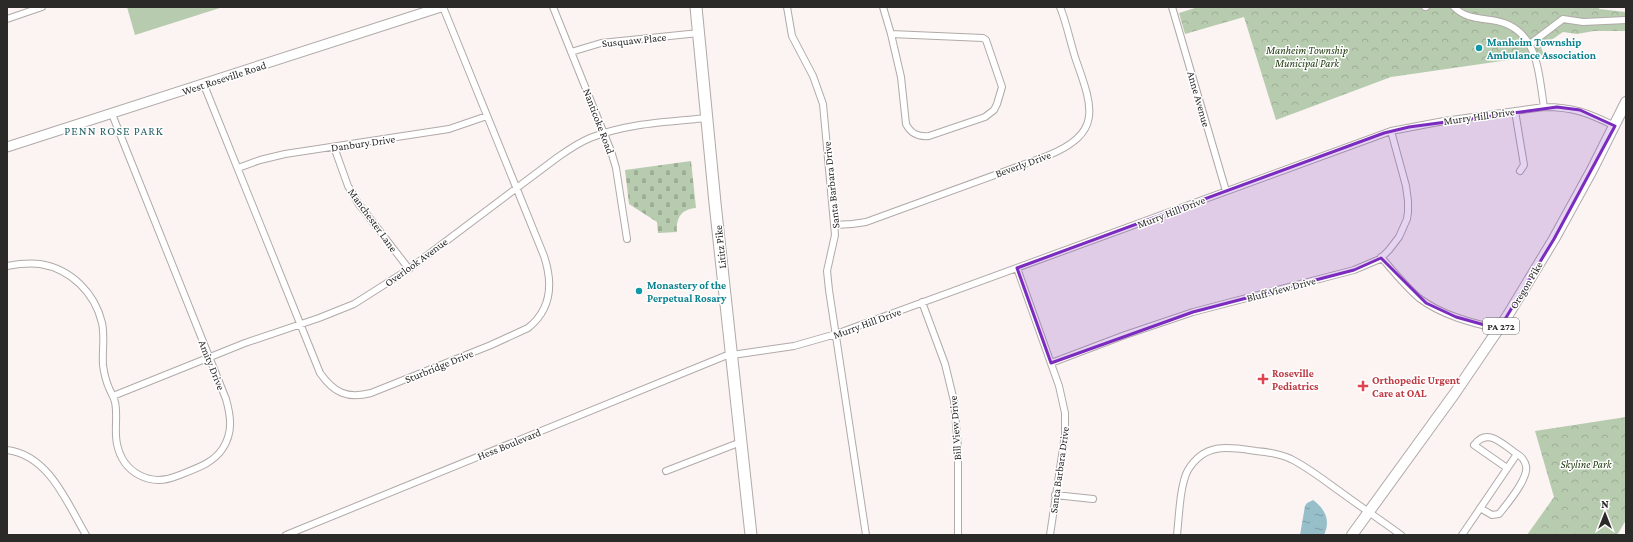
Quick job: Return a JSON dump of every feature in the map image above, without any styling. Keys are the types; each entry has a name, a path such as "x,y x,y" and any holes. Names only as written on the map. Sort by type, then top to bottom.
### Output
{"highway":[{"name":"Lititz Pike","path":"696,7 751,535"}],"main road":[{"name":"Oregon Pike","path":"1352,535 1455,393 1499,329 1554,239 1615,126 1626,102"}],"street":[{"path":"7,19 42,7"},
{"name":"West Roseville Road","path":"7,147 204,85 442,7"},
{"name":"Sturbridge Drive","path":"204,85 317,368 326,382 340,393 355,396 371,393 491,346 528,328 542,312 550,292 550,280 544,256 442,7"},
{"name":"Nanticoke Road","path":"553,7 604,133 616,168 627,239"},
{"name":"Santa Barbara Drive","path":"787,7 792,36 813,76 822,104 835,239 828,264 827,275 866,535"},
{"path":"883,7 901,77 906,124 909,129 920,136 929,136 985,117 994,110 1000,97 1002,87 986,40 983,38 891,34"},
{"name":"Beverly Drive","path":"834,225 866,222 1047,156 1074,142 1083,132 1088,121 1090,114 1089,98 1060,7"},
{"name":"Anne Avenue","path":"1172,7 1226,191"},
{"path":"1454,7 1470,17 1502,22 1518,30 1530,44 1538,65 1544,107"},
{"path":"1530,44 1563,19 1583,22 1626,20"},
{"name":"Susquaw Place","path":"571,52 601,43 699,33"},
{"name":"Murry Hill Drive","path":"732,355 794,346 836,334 1391,131 1444,121 1544,107 1580,110 1615,126"},
{"path":"1515,111 1524,165 1520,171"},
{"name":"Amity Drive","path":"7,266 32,264 48,266 68,274 83,287 94,301 102,324 103,366 106,378 114,396 116,407 115,433 117,444 121,455 128,466 139,475 155,480 165,480 211,461 223,449 230,433 231,416 226,399 112,114"},
{"name":"Danbury Drive","path":"238,168 269,157 449,129 487,116"},
{"name":"Overlook Avenue","path":"114,396 208,357 300,325 354,304 409,269 576,145 604,133 646,124 707,118"},
{"name":"Bluff View Drive","path":"1051,364 1179,316 1354,270 1375,262 1389,250 1399,237 1407,219 1408,212 1406,186 1391,131"},
{"name":"Manchester Lane","path":"334,147 348,186 358,203 409,269"},
{"path":"1381,257 1411,290 1426,303 1456,316 1499,329"},
{"name":"Santa Barbara Drive","path":"1017,268 1059,386 1065,413 1065,435 1050,535"},
{"name":"Bill View Drive","path":"922,302 945,364 954,401 958,448 958,535"},
{"name":"Hess Boulevard","path":"286,535 711,361 732,355"},
{"path":"1480,508 1492,515 1499,514 1526,475 1526,465 1522,457 1490,436 1485,436 1479,439 1474,445 1507,468"},
{"path":"666,471 741,442"},
{"path":"1177,535 1183,486 1187,472 1200,456 1208,451 1224,447 1268,452 1291,459 1400,535"},
{"path":"7,450 28,456 43,467 55,482 86,535"},
{"path":"1462,535 1517,454"},
{"path":"1055,495 1093,499"}],"highlighted area":[{"path":"1557,107 1580,110 1615,126 1554,239 1499,329 1456,317 1426,303 1381,258 1354,270 1193,312 1051,363 1017,268 1384,133 1409,127"}],"green space":[{"path":"127,7 223,7 135,35"},
{"name":"Manheim Township Municipal Park","path":"1198,7 1600,7 1599,9 1626,12 1626,31 1594,31 1577,34 1563,32 1541,47 1544,55 1391,77 1276,120 1244,17 1185,34 1179,13"},
{"path":"691,161 696,208 687,210 680,215 677,222 677,232 658,233 657,222 629,204 625,170"},
{"name":"Skyline Park","path":"1626,417 1626,520 1617,535 1527,535 1554,497 1535,431"}],"water":[{"path":"1313,500 1321,507 1326,515 1326,530 1324,535 1300,535 1305,506"}],"place":[{"name":"Manheim Township Ambulance Association","path":"1479,48"},
{"name":"Monastery of the Perpetual Rosary","path":"639,291"},
{"name":"Roseville Pediatrics","path":"1263,379"},
{"name":"Orthopedic Urgent Care at OAL","path":"1363,386"}],"district":[{"name":"PENN ROSE PARK","path":"114,131"}]}
